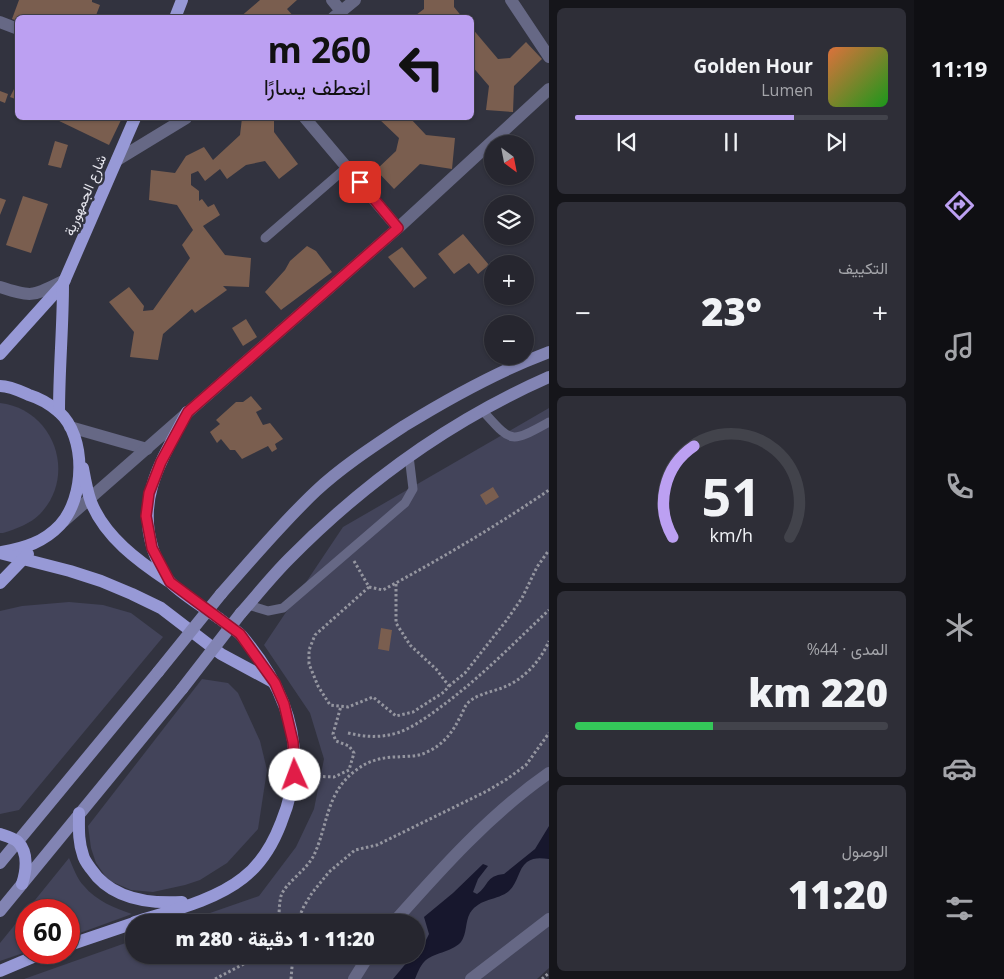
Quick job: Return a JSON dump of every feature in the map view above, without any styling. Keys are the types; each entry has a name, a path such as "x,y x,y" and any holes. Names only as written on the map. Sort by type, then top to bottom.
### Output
{"main road":[{"path":"176,15 182,0"},
{"name":"شارع الجمهورية","path":"0,354 64,282 134,120"},
{"name":"شارع الجمهورية","path":"59,412 64,282"},
{"path":"0,863 221,594 267,541 316,491 367,450 467,390 516,365 549,352"},
{"path":"0,911 244,609 288,560 329,520 371,484 409,456 482,410 521,389 549,377"},
{"path":"0,386 6,386 37,397 59,412 70,427 90,499 101,522 146,567 170,582 240,634 275,683 284,704 293,742 295,775 287,809 278,833 266,854 243,879 226,889 161,914"},
{"path":"170,582 152,548 146,516 149,493 161,462 188,412"},
{"path":"0,582 61,524 74,500 80,458"},
{"path":"0,553 27,547 44,539"},
{"path":"0,553 70,570 101,581 161,608 221,654 275,683"},
{"path":"79,813 79,839 83,858 94,874 106,886 135,899 164,903 199,901"},
{"path":"0,834 18,842 25,858 25,876 22,884"},
{"path":"80,941 125,926"},
{"path":"0,971 17,964"}],"street":[{"path":"332,0 337,14 355,0"},
{"path":"511,0 549,57"},
{"path":"0,22 15,28"},
{"path":"61,524 398,228 549,89"},
{"path":"117,160 183,120"},
{"path":"307,120 398,228"},
{"path":"0,287 30,295 64,282"},
{"path":"70,427 147,449"},
{"path":"401,914 461,849 506,807 549,773"},
{"path":"471,979 549,919"},
{"path":"354,979 363,964"}],"lane":[{"path":"265,238 347,167"},
{"path":"482,410 501,431 511,437 520,437 549,422"},
{"path":"244,609 268,611 283,608 405,503 410,497 413,481 409,456"}],"path":[{"path":"348,552 369,587 383,590 512,516 549,490"},
{"path":"369,587 315,635 309,650 309,664 318,686 330,705 348,707 373,697 396,716 413,712 444,692 465,673 522,598 537,567 549,550"},
{"path":"396,583 396,623 410,645 436,669 449,686"},
{"path":"348,733 364,737 379,736 398,732 422,721 474,681 549,610"},
{"path":"280,914 282,894 314,856 327,812 338,788 354,771 367,763 380,759 412,757 426,753 440,745 453,732 468,702 504,687 530,670 544,654 549,641"},
{"path":"295,775 321,778 334,777 349,770 354,753 349,746 336,741 333,734 341,706"},
{"path":"300,914 304,906 329,872 355,850 377,845 507,779 526,765 549,733"},
{"path":"214,979 243,964"},
{"path":"291,979 292,964"},
{"path":"542,979 549,973"}],"shaded area":[{"path":"0,403 18,408 34,417 46,430 54,446 58,463 57,481 51,498 40,514 18,528 3,533 0,533"},
{"path":"549,408 549,968 537,979 24,979 66,964 80,964 80,959 125,943 125,964 425,964 425,914 207,914 259,896 296,847 314,809 324,759 310,713 264,645 343,527"},
{"path":"69,602 103,605 131,613 163,637 19,810 0,814 0,611 22,606"},
{"path":"202,679 228,683 238,693 260,741 267,770 258,829 227,863 200,880 153,892 131,890 108,880 96,863 91,848 88,826"},
{"path":"549,826 549,859 540,858 527,862 509,891 474,908 468,917 461,942 457,946 432,956 425,961 425,942 429,934 425,916 483,864 488,866 478,879 473,892 477,894 490,879 504,874 535,849"},
{"path":"69,858 79,880 94,896 132,914 125,914 125,917 80,933 80,899 36,899"},
{"path":"15,925 15,956 0,961 0,943"},
{"path":"406,964 422,964 415,979 393,979"}],"building":[{"path":"19,0 92,0 92,2 100,5 96,15 15,15 15,20 12,19"},
{"path":"260,0 297,0 287,9 292,15 242,15"},
{"path":"424,0 454,0 454,7 461,15 416,15 424,9"},
{"path":"474,31 498,59 510,58 526,42 542,59 514,86 513,112 486,110 489,86 474,68"},
{"path":"15,87 15,99 10,97"},
{"path":"0,91 8,94 5,103 0,101"},
{"path":"57,120 121,120 109,145"},
{"path":"242,120 274,120 274,132 298,164 279,179 265,161 246,165 227,179 220,169 205,181 198,171 191,174 191,185 199,191 199,201 202,199 208,207 214,204 220,215 203,226 225,255 251,258 249,287 223,286 227,290 195,313 192,309 163,334 158,360 130,357 134,332 109,302 129,287 144,306 143,311 153,310 190,258 182,245 193,230 177,205 149,200 151,170 175,173 186,156 204,147 213,160 240,135"},
{"path":"380,120 412,120 426,135 455,138 452,169 420,164 394,189 376,170 396,151 399,138"},
{"path":"55,141 68,145 61,168 48,165"},
{"path":"23,196 48,204 31,253 6,245"},
{"path":"0,198 6,200 0,215"},
{"path":"463,234 484,259 484,269 478,274 469,263 454,274 438,254"},
{"path":"307,246 316,251 332,272 281,310 265,292 285,270 290,261"},
{"path":"402,247 427,278 414,288 388,257"},
{"path":"246,319 257,337 243,346 232,328"},
{"path":"251,396 262,409 256,412 263,425 270,423 283,439 275,444 277,449 272,452 268,446 242,459 235,450 230,450 221,439 217,443 210,432 220,424 216,420 236,402 243,402"},
{"path":"493,487 499,497 486,505 480,495"},
{"path":"381,628 392,630 389,651 378,649"}],"route":[{"path":"295,775 295,758 289,722 275,683 240,634 170,582 152,548 146,516 149,493 161,462 188,412 398,228 360,182"}]}
